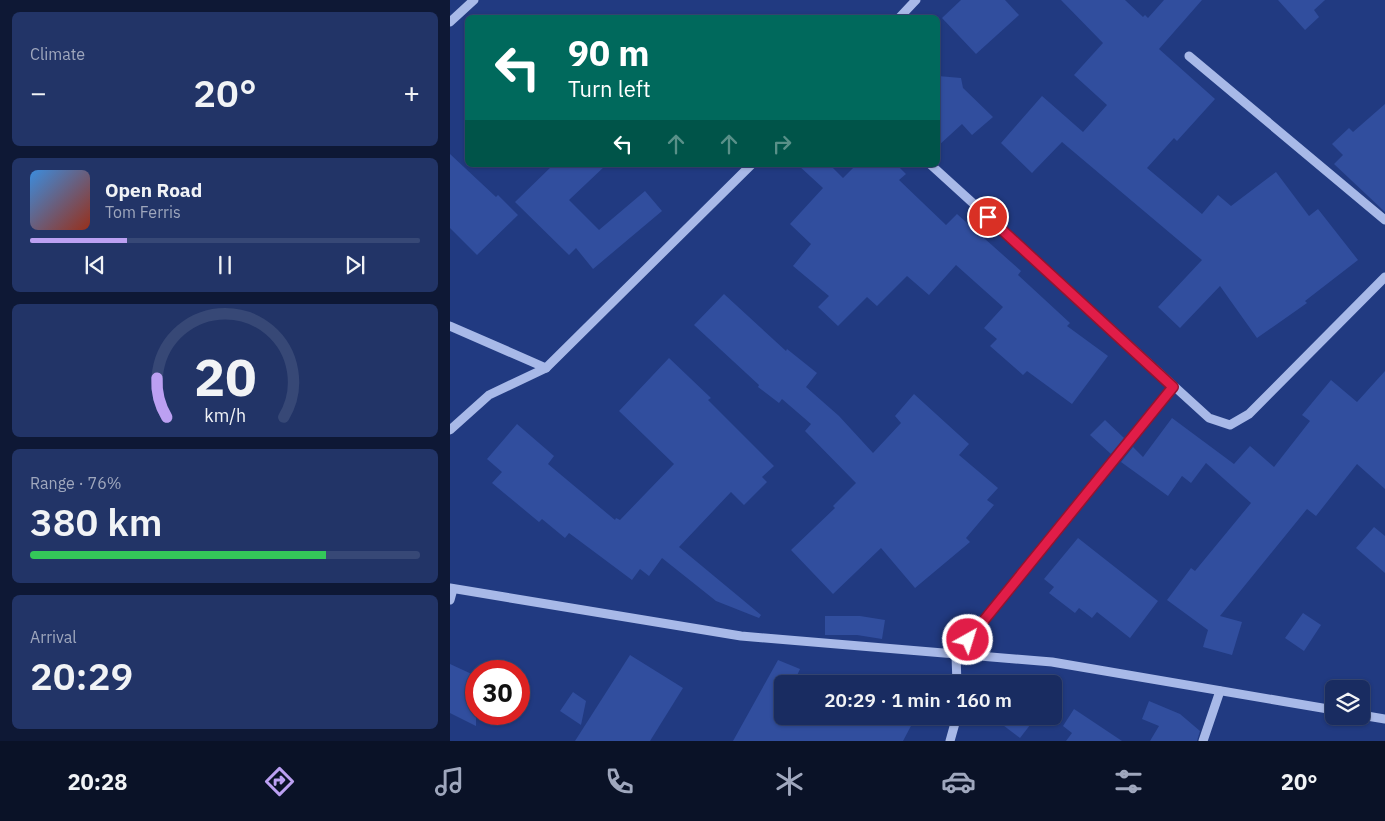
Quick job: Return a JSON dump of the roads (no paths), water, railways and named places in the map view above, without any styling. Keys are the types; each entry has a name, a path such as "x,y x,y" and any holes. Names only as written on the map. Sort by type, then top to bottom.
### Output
{"street":[{"path":"451,18 474,0"},
{"path":"902,15 916,0"},
{"path":"1189,56 1385,220"},
{"path":"450,430 489,396 546,368 749,167"},
{"path":"933,167 1173,387 1209,418 1230,425 1249,414 1385,277"},
{"path":"450,326 546,368"},
{"path":"957,675 956,655 1173,387"},
{"path":"450,600 452,589 741,636 1052,662 1325,709"},
{"path":"1202,741 1220,692"},
{"path":"1370,716 1385,719"},
{"path":"950,741 954,725"}]}
